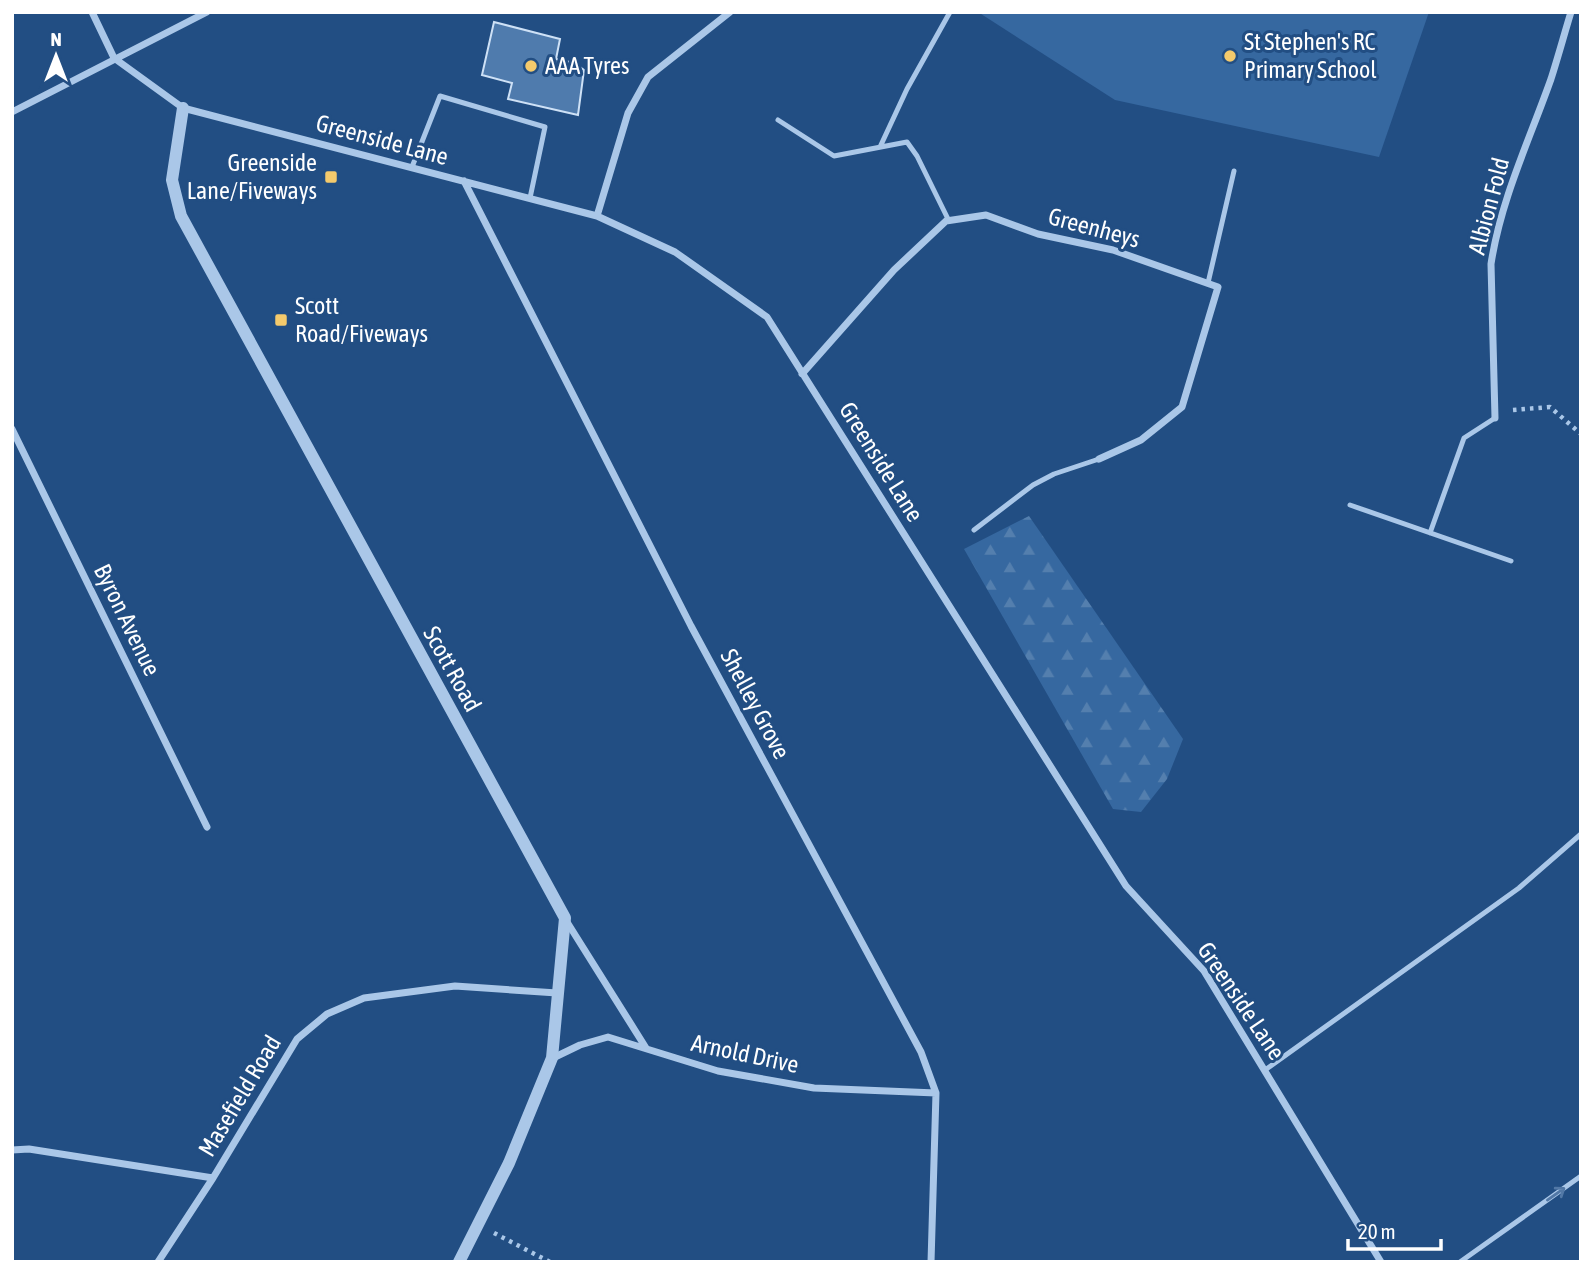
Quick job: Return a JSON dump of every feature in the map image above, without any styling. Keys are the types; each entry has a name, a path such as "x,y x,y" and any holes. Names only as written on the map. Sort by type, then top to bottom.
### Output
{"street":[{"name":"Greenside Lane","path":"92,12 114,58 183,108 597,216 675,252 767,317 1126,886 1204,971 1381,1262"},
{"path":"12,112 207,12"},
{"path":"597,216 628,113 648,77 730,12"},
{"name":"Albion Fold","path":"1494,415 1491,264 1494,242 1505,201 1551,77 1571,12"},
{"name":"Scott Road","path":"183,108 172,180 181,216 565,918"},
{"name":"Shelley Grove","path":"464,181 691,626 921,1052 936,1093 931,1262"},
{"name":"Greenheys","path":"949,221 986,215 1038,234 1113,250 1208,283"},
{"path":"802,374 894,270 949,221"},
{"path":"1099,459 1141,440 1182,407 1218,287 1208,283"},
{"name":"Byron Avenue","path":"12,429 207,827"},
{"path":"459,1262 509,1163 552,1058 565,918"},
{"path":"565,918 646,1049"},
{"name":"Masefield Road","path":"158,1262 213,1178 297,1039 327,1014 364,998 455,986 557,993"},
{"name":"Arnold Drive","path":"552,1058 580,1045 608,1037 718,1071 814,1088 936,1093"},
{"path":"12,1150 29,1149 213,1178"}],"lane":[{"path":"880,146 907,89 950,12"},
{"path":"412,167 440,96 545,127 530,198"},
{"path":"778,120 834,156 904,142 911,146 949,221"},
{"path":"1208,283 1234,171"},
{"path":"1430,533 1464,438 1494,415"},
{"path":"974,530 1033,485 1054,474 1099,459"},
{"path":"1350,505 1511,561"},
{"path":"1265,1070 1519,888 1581,834"},
{"path":"1460,1262 1581,1176"}],"path":[{"path":"1494,415 1550,407 1581,435"},
{"path":"478,1224 550,1262"}],"green space":[{"name":"St Stephen's RC Primary School","path":"978,12 1429,12 1379,157 1115,100"},
{"path":"1029,516 1183,739 1167,779 1141,812 1113,809 964,549"}],"building":[{"name":"AAA Tyres","path":"494,22 560,39 556,59 574,63 584,70 578,115 508,99 512,83 482,75"}],"place":[{"name":"St Stephen's RC Primary School","path":"1230,56"},
{"name":"AAA Tyres","path":"531,66"},
{"name":"Greenside Lane/Fiveways","path":"331,177"},
{"name":"Scott Road/Fiveways","path":"281,320"}]}
